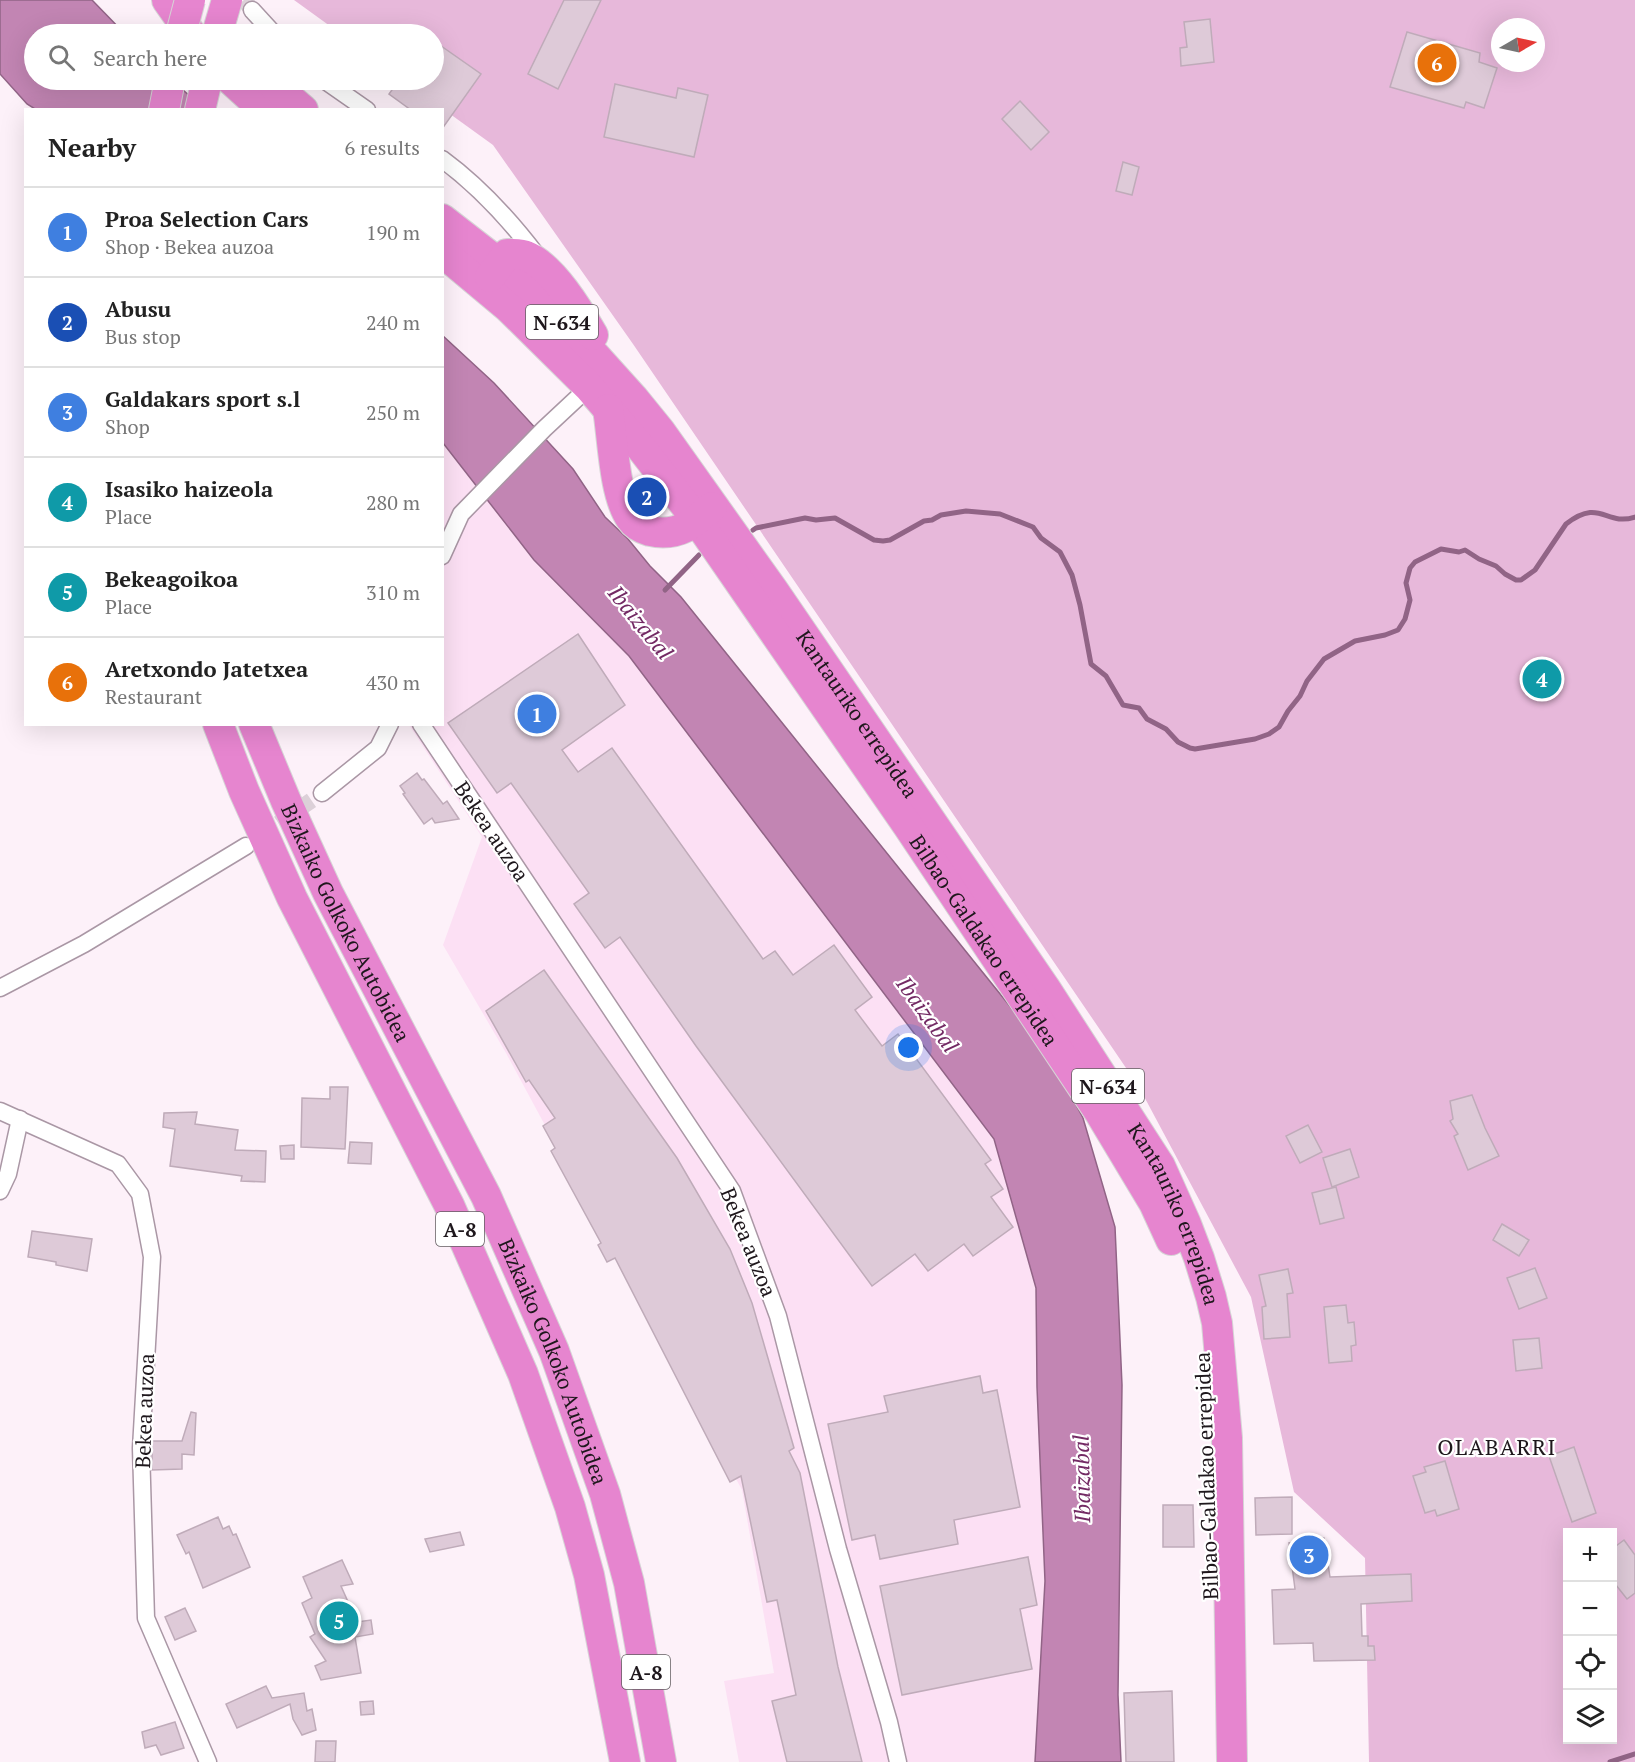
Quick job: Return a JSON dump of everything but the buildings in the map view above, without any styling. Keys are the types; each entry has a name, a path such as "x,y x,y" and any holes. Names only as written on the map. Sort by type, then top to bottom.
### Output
{"highway":[{"path":"167,0 184,24"},
{"path":"184,24 190,0"},
{"path":"197,0 216,24"},
{"path":"225,24 239,5"},
{"path":"164,108 168,90"},
{"path":"200,108 205,90"},
{"path":"242,90 262,108"},
{"path":"280,90 301,108"},
{"name":"N-634","path":"444,221 497,268 517,316 589,387 615,397"},
{"name":"N-634","path":"444,253 497,268"},
{"path":"497,268 523,254 528,257 552,276 588,325 615,397 618,481 624,507 632,522 644,529 661,534 688,526 704,513"},
{"name":"Kantauriko errepidea","path":"497,268 579,338 615,397 660,431 704,513 773,590 1045,988 1160,1166 1186,1224 1211,1297 1217,1323 1227,1438 1232,1762"},
{"name":"Bilbao-Galdakao errepidea","path":"704,513 908,826 1100,1113 1154,1203 1171,1240 1191,1293 1204,1358 1215,1762"},
{"name":"Bizkaiko Golkoko Autobidea","path":"219,726 244,791 292,898 449,1205 523,1374 570,1507 589,1575 615,1700 625,1762"},
{"name":"Bizkaiko Golkoko Autobidea","path":"255,726 328,893 486,1196 554,1351 605,1494 629,1583 661,1762"},
{"path":"629,1583 674,1728 680,1762"}],"street":[{"path":"239,5 262,24"},
{"path":"338,90 364,108"},
{"path":"444,160 464,175 507,218 552,276"},
{"path":"497,268 510,232 507,218"},
{"path":"444,552 461,514 544,429 589,387"},
{"path":"322,793 378,748 389,726"},
{"name":"Bekea auzoa","path":"423,726 732,1191 778,1316 838,1549 889,1722 898,1762"},
{"path":"0,988 84,944 246,846"},
{"name":"Bekea auzoa","path":"0,1111 118,1164 140,1194 152,1257 141,1448 146,1618 208,1762"},
{"path":"0,1191 9,1174 20,1119"}],"shaded area":[{"path":"294,0 1635,0 1635,1762 1369,1762 1365,1558 1294,1492 1251,1297 1139,1087 633,344 493,145 417,90 444,90 444,24 327,24"},
{"path":"444,444 534,560 629,656 994,1139 1036,1288 1037,1387 1045,1581 1035,1762 739,1762 724,1681 774,1673 742,1490 506,1053 443,945 482,837 410,726 444,726"}],"water":[{"path":"0,0 92,0 115,24 24,24 24,90 183,90 203,108 33,108 0,74"},
{"name":"Ibaizabal","path":"444,337 494,383 573,469 605,517 681,597 1050,1056 1083,1118 1115,1227 1122,1385 1118,1695 1121,1762 1035,1762 1045,1581 1037,1387 1036,1288 994,1139 629,656 534,560 444,444"}],"waterway":[{"path":"753,530 805,518 816,520 835,518 874,540 883,541 890,540 924,521 941,515 966,511 1000,514 1033,527 1041,538 1060,552 1072,575 1091,664 1106,676 1123,705 1139,708 1147,719 1166,729 1178,742 1195,749 1255,739 1269,734 1279,727 1300,696 1307,681 1324,659 1355,641 1398,630 1405,619 1410,600 1406,583 1410,568 1415,562 1441,549 1459,552 1465,550 1496,566 1516,580 1521,580 1535,570 1566,524 1578,516 1595,513 1616,519 1635,517"},
{"path":"665,590 699,555"},
{"path":"1610,1762 1635,1754"}],"tunnel":[{"path":"244,0 252,10"},
{"path":"259,837 322,793"}],"place":[{"name":"Aretxondo Jatetxea","path":"1437,63"},
{"name":"Abusu","path":"647,497"},
{"name":"Isasiko haizeola","path":"1542,679"},
{"name":"Proa Selection Cars","path":"537,714"},
{"name":"Galdakars sport s.l","path":"1309,1555"},
{"name":"Bekeagoikoa","path":"339,1621"}],"district":[{"name":"OLABARRI","path":"1497,1446"}]}
